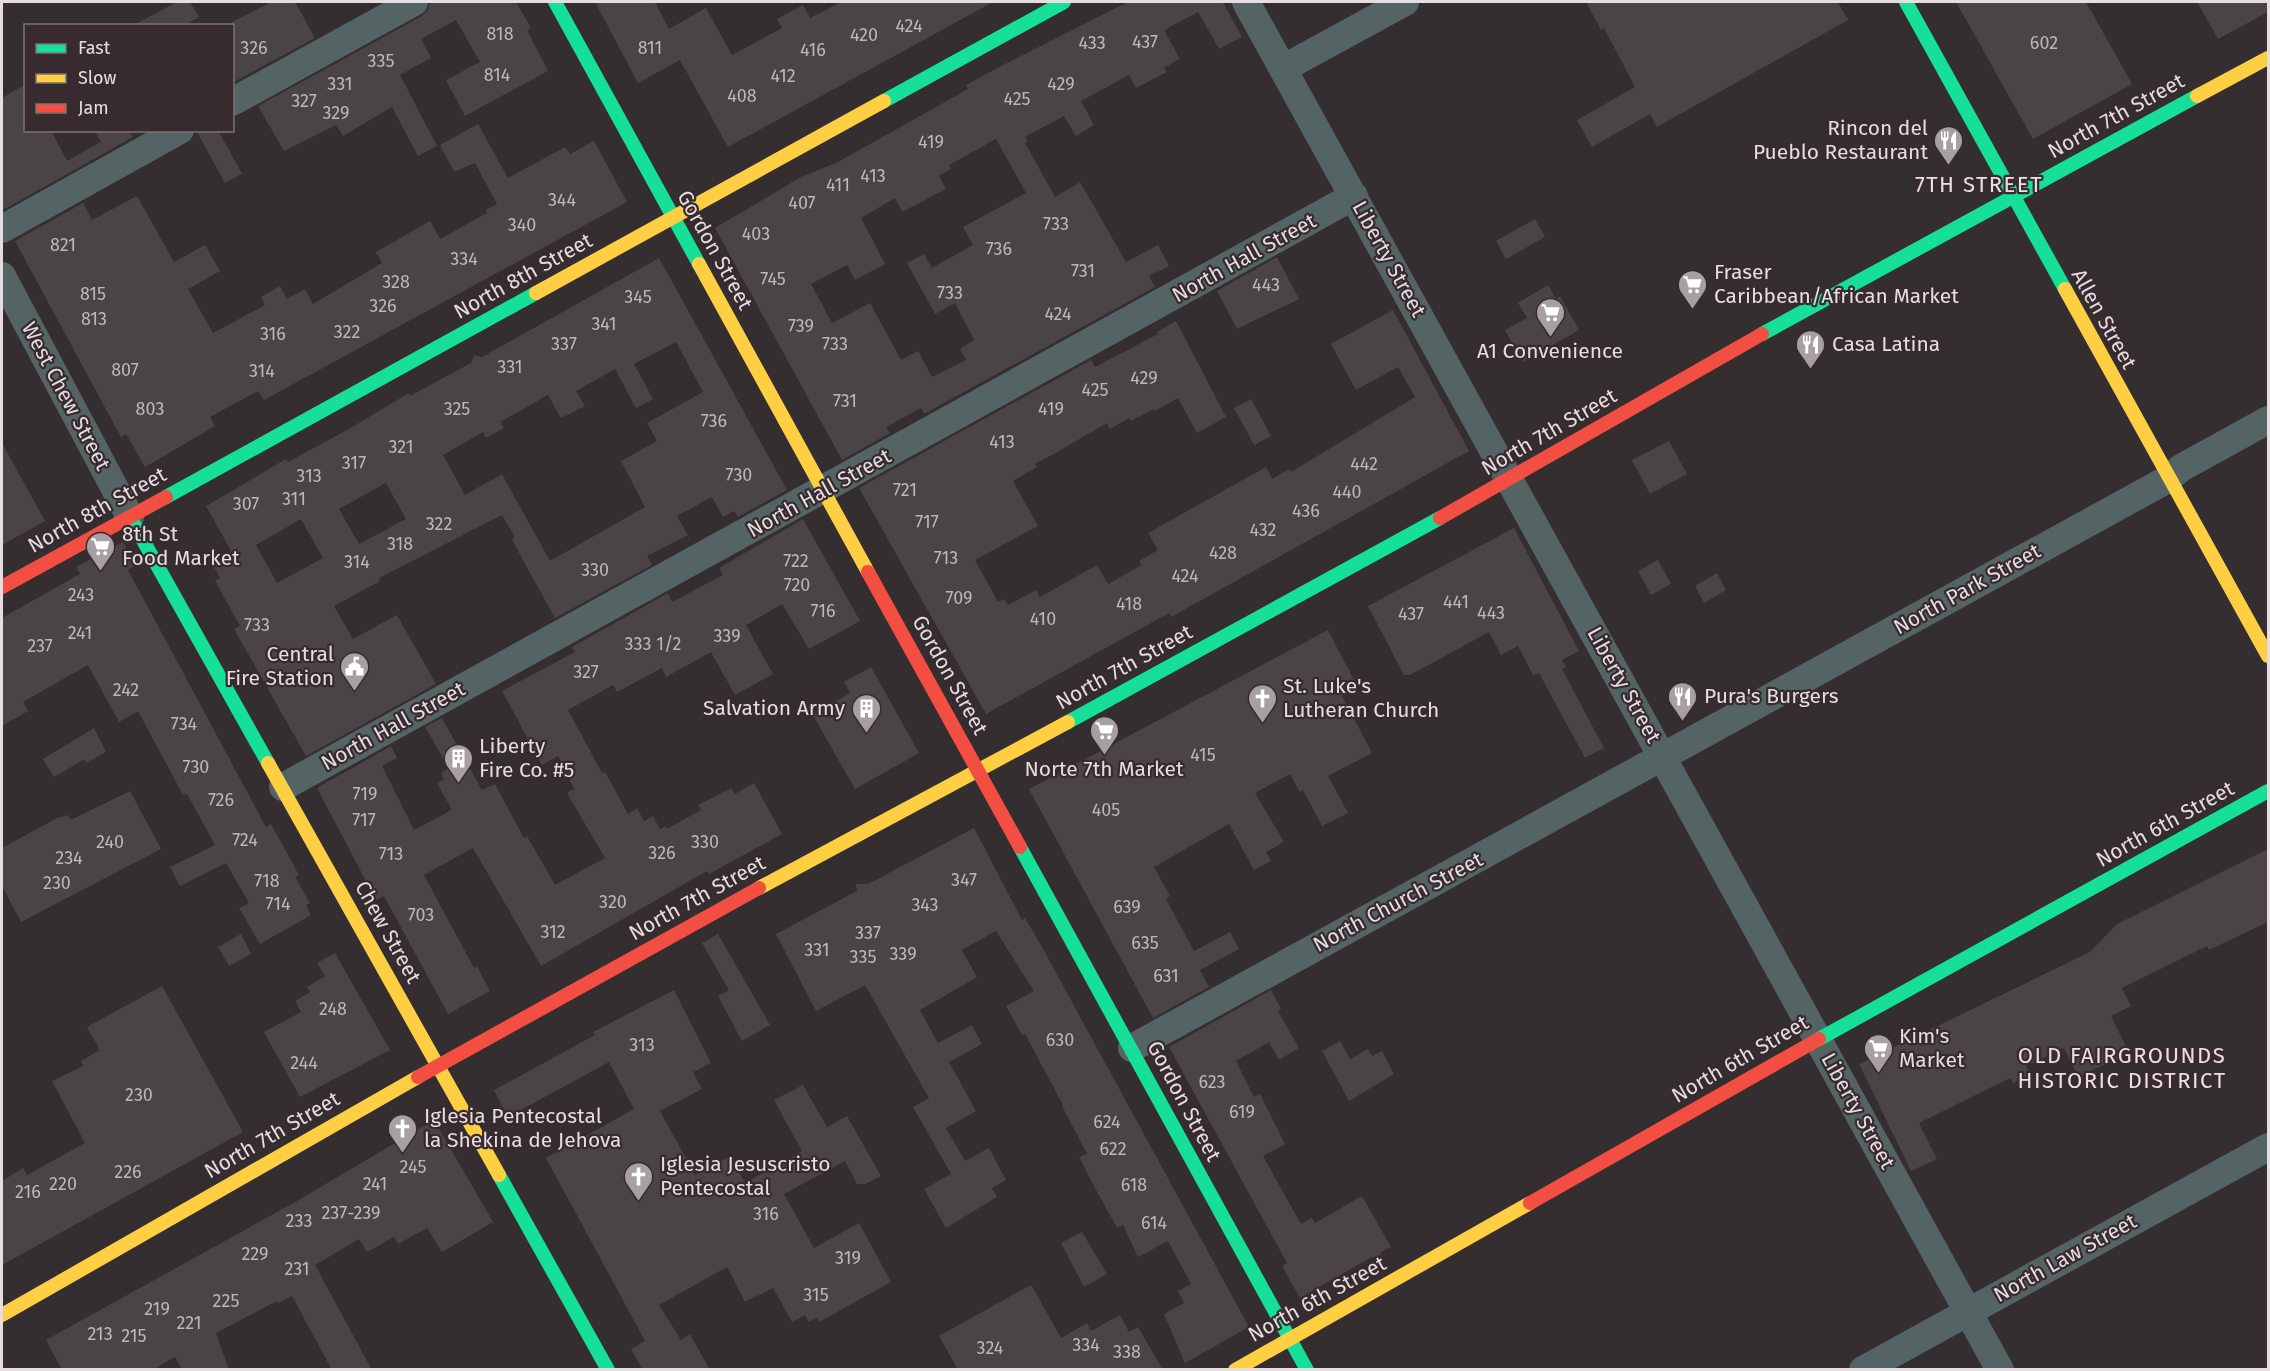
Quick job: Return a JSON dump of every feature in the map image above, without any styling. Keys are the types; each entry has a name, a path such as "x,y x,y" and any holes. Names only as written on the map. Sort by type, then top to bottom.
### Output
{"street":[{"path":"234,101 414,2"},
{"name":"Gordon Street","path":"555,2 980,770 1307,1370"},
{"name":"North 8th Street","path":"2,586 1064,2"},
{"name":"Liberty Street","path":"1246,2 1511,478 2000,1370"},
{"path":"1284,68 1405,2"},
{"name":"Allen Street","path":"1906,2 2268,656"},
{"name":"North 7th Street","path":"2,1315 285,1151 724,906 980,770 1511,478 1803,310 2268,58"},
{"path":"2,229 176,132"},
{"name":"North Hall Street","path":"283,787 824,491 1354,196"},
{"name":"West Chew Street","path":"2,276 130,517"},
{"name":"North Park Street","path":"1664,756 2168,479 2181,468 2268,420"},
{"name":"Chew Street","path":"130,517 608,1370"},
{"name":"North Church Street","path":"1132,1048 1664,756"},
{"name":"North 6th Street","path":"1235,1370 1819,1039 2268,792"},
{"name":"North Law Street","path":"1863,1370 2268,1147"}],"building":[{"path":"177,2 190,2 199,17 186,24 136,24"},
{"path":"271,2 295,2 315,38 234,82 234,24 232,22"},
{"path":"430,2 516,2 531,28 527,30 548,71 465,116 446,80 480,62 456,20 421,39 431,58 400,75 437,146 418,156 392,107 343,136 336,125 284,151 258,106 422,16 428,10"},
{"path":"595,2 655,2 669,29 706,8 732,55 782,28 777,19 803,5 810,18 841,2 993,2 728,147 680,60 638,83"},
{"path":"1128,2 1223,2 1242,37 1219,49 1198,12 1164,30 1180,59 1164,68 1167,72 1136,88 1129,75 1081,101 1094,125 1076,136 1064,116 1025,137 1028,142 1025,143 1055,197 1080,182 1126,262 1158,245 1169,266 1149,276 1155,287 924,414 921,408 886,427 890,433 842,460 715,228 801,177 838,162 968,89 966,85","holes":["996,139 1026,193 963,227 973,245 932,268 924,254 907,263 935,314 955,303 974,340 960,349 966,360 932,377 918,351 901,360 870,303 832,323 811,284 847,265 855,280 885,264 861,218 895,198 902,212 946,189 939,176 951,169 949,165"]},
{"path":"1586,2 1838,2 1848,20 1657,127 1650,114 1592,147 1577,120 1635,87 1604,28 1601,30"},
{"path":"1956,2 2086,2 2132,84 2033,139"},
{"path":"2197,2 2268,2 2268,12 2218,39"},
{"path":"24,85 24,132 52,132 67,161 101,142 95,132 130,132 133,137 3,210 2,98"},
{"path":"478,124 508,178 565,147 570,154 594,141 627,202 264,400 258,391 210,417 215,426 145,467 126,434 121,437 15,241 83,203 92,220 137,196 174,262 205,245 220,271 188,289 213,333 265,305 261,297 280,286 287,299 305,289 313,304 382,263 376,252 430,221 440,239 487,213 486,210 497,204 475,163 454,172 440,145"},
{"path":"197,132 219,132 242,174 225,183"},
{"path":"1535,219 1545,237 1506,259 1496,241"},
{"path":"1277,257 1299,299 1237,329 1217,291"},
{"path":"659,258 787,490 738,517 734,511 723,517 712,497 677,516 688,535 647,556 652,565 555,618 519,553 512,539 515,537 502,515 379,578 380,581 334,606 353,639 397,615 436,684 306,756 234,629 240,626 215,581 220,578 214,567 217,559 231,551 206,506 286,459 288,462 409,393 410,396 471,363 474,355 482,357","holes":["676,342 703,392 647,423 657,441 621,461 645,507 550,561 502,474 465,495 443,455 483,432 486,438 504,428 500,422 548,395 561,418 585,406 576,391 615,369 636,408 653,399 634,364","386,483 406,519 359,544 339,509","301,519 323,558 277,583 256,545"]},
{"path":"1548,285 1556,299 1560,296 1579,330 1523,362 1505,330 1527,318 1518,303"},
{"path":"1393,310 1469,451 1171,617 1169,613 986,714 859,488 1091,360 1095,367 1158,334 1157,332 1176,321 1226,417 1197,433 1178,398 1155,411 1154,409 1131,421 1129,418 1110,429 1107,423 1035,464 1037,467 1013,481 1038,526 975,560 998,602 1004,599 1008,605 1036,590 1040,597 1097,565 1108,584 1142,565 1139,561 1158,550 1148,533 1266,467 1272,479 1289,469 1291,472 1415,397 1398,367 1356,390 1331,344"},
{"path":"1251,399 1271,436 1254,445 1234,408"},
{"path":"1669,441 1687,474 1650,494 1632,460"},
{"path":"2,443 45,521 2,545"},
{"path":"803,519 860,621 809,649 782,604 746,625 773,674 735,695 711,652 666,677 662,668 617,692 613,685 568,710 602,773 605,772 628,814 637,808 644,821 653,816 660,829 665,826 667,829 701,810 698,805 731,788 735,794 754,783 782,834 709,874 707,871 541,966 473,848 424,875 474,968 477,966 490,991 448,1014 384,896 376,900 317,788 391,746 397,758 382,766 414,830 452,810 437,783 444,779 441,773 449,768 425,727 442,718 482,790 495,784 524,838 527,836 555,885 605,858 567,793 574,789 558,756 542,765 502,691 575,652 572,647 668,593 672,602 723,575 719,568"},
{"path":"1514,528 1579,651 1562,660 1566,667 1562,669 1604,748 1585,758 1539,673 1533,675 1518,646 1501,655 1489,632 1410,675 1404,675 1368,606"},
{"path":"123,542 136,565 128,570 266,827 271,824 299,875 295,877 310,903 306,905 311,915 260,944 239,908 249,903 226,863 180,886 170,867 215,845 187,794 183,795 138,711 119,722 88,665 23,702 28,711 2,726 2,618 80,574 76,567"},
{"path":"1658,560 1671,584 1651,595 1638,571"},
{"path":"1717,573 1726,590 1704,603 1695,586"},
{"path":"1328,630 1358,688 1342,696 1372,753 1328,776 1348,813 1322,826 1303,790 1300,792 1290,774 1255,793 1284,842 1266,852 1271,861 1254,870 1229,824 1154,867 1170,896 1166,899 1194,951 1230,932 1239,949 1200,970 1209,987 1153,1018 1029,789"},
{"name":"Salvation Army","path":"871,667 919,753 855,789 813,715 850,693 844,682"},
{"path":"94,728 106,752 86,763 85,759 54,777 43,759"},
{"path":"130,791 161,849 21,922 2,886 2,848 57,818 68,815 71,820"},
{"path":"974,828 1022,920 1025,918 1042,947 1249,1327 1185,1363 1164,1314 1184,1303 1178,1291 1191,1284 1168,1241 1138,1257 1123,1225 1117,1228 1079,1157 1087,1154 1063,1105 1025,1034 1022,1035 1006,1006 1034,991 996,931 962,950 977,977 920,1010 938,1043 972,1025 982,1044 949,1062 976,1111 946,1128 965,1161 989,1148 1006,1180 992,1188 997,1197 946,1228 924,1189 951,1174 913,1107 929,1098 865,985 816,1011 776,934 857,891 856,884 868,884"},
{"path":"2268,849 2268,922 2209,950 2207,946 2122,988 2131,1006 2111,1016 2129,1053 2078,1077 2064,1048 2026,1066 2030,1075 2013,1083 2010,1078 1919,1123 1937,1159 1911,1171 1859,1064 2090,952 2117,924"},
{"path":"241,934 251,954 229,966 218,947"},
{"path":"718,934 770,1025 742,1041 718,996 729,990 702,943"},
{"path":"335,953 390,1050 300,1097 264,1032 301,1012 295,1001 310,992 307,987 325,976 317,963"},
{"path":"162,986 243,1132 2,1265 2,1181 23,1168 27,1175 85,1143 52,1081 83,1066 81,1061 100,1050 87,1027"},
{"path":"674,990 711,1063 693,1072 702,1089 660,1111 695,1175 730,1156 745,1183 802,1151 774,1100 803,1085 827,1127 847,1116 881,1176 865,1184 857,1184 845,1161 784,1194 814,1248 859,1223 891,1282 819,1322 817,1318 808,1322 805,1315 792,1322 773,1288 745,1302 727,1267 659,1305 681,1340 690,1334 710,1370 643,1370 631,1349 645,1341 546,1158 634,1109 609,1062 508,1117 494,1090 595,1035 593,1032"},
{"path":"1271,990 1281,1009 1278,1011 1299,1048 1279,1060 1269,1042 1236,1061 1254,1097 1260,1094 1285,1144 1263,1156 1301,1224 1312,1218 1315,1223 1362,1196 1391,1247 1381,1252 1379,1260 1372,1257 1300,1298 1282,1266 1287,1263 1169,1047"},
{"path":"1340,1041 1350,1059 1368,1049 1372,1056 1382,1051 1394,1074 1349,1101 1322,1051"},
{"path":"434,1120 493,1222 442,1252 427,1228 398,1244 394,1237 367,1252 359,1239 315,1265 372,1370 332,1370 292,1296 278,1303 277,1301 216,1333 229,1370 182,1370 175,1357 152,1370 62,1370 46,1340 297,1201"},
{"path":"1082,1232 1107,1274 1084,1287 1061,1243"},
{"path":"1032,1286 1061,1338 1087,1323 1091,1331 1120,1315 1129,1332 1138,1327 1163,1370 958,1370 939,1336"}],"traffic: fast":[{"path":"555,2 699,264"},
{"path":"884,101 1064,2"},
{"path":"1906,2 2065,289"},
{"path":"1762,334 2197,96"},
{"path":"166,497 536,293"},
{"path":"130,517 268,763"},
{"path":"1068,722 1440,518"},
{"path":"1819,1039 2268,791"},
{"path":"1020,847 1307,1370"},
{"path":"499,1175 608,1370"}],"traffic: slow":[{"path":"2197,96 2268,58"},
{"path":"536,293 884,101"},
{"path":"699,264 868,572"},
{"path":"2065,289 2268,656"},
{"path":"759,888 1068,722"},
{"path":"268,763 499,1175"},
{"path":"2,1315 418,1077"},
{"path":"1235,1370 1530,1203"}],"traffic: jam":[{"path":"1440,518 1762,334"},
{"path":"2,587 166,497"},
{"path":"868,572 1020,847"},
{"path":"418,1077 759,888"},
{"path":"1530,1203 1819,1039"}],"place":[{"name":"Rincon del Pueblo Restaurant","path":"1949,166"},
{"name":"Fraser Caribbean/African Market","path":"1693,310"},
{"name":"A1 Convenience","path":"1550,338"},
{"name":"Casa Latina","path":"1811,370"},
{"name":"8th St Food Market","path":"101,572"},
{"name":"Central Fire Station","path":"355,692"},
{"name":"Pura's Burgers","path":"1683,722"},
{"name":"St. Luke's Lutheran Church","path":"1262,724"},
{"name":"Salvation Army","path":"866,734"},
{"name":"Norte 7th Market","path":"1104,756"},
{"name":"Liberty Fire Co. #5","path":"458,784"},
{"name":"Kim's Market","path":"1878,1074"},
{"name":"Iglesia Pentecostal la Shekina de Jehova","path":"403,1154"},
{"name":"Iglesia Jesuscristo Pentecostal","path":"639,1202"}],"district":[{"name":"7TH STREET","path":"1979,184"},
{"name":"OLD FAIRGROUNDS HISTORIC DISTRICT","path":"2122,1068"}]}
